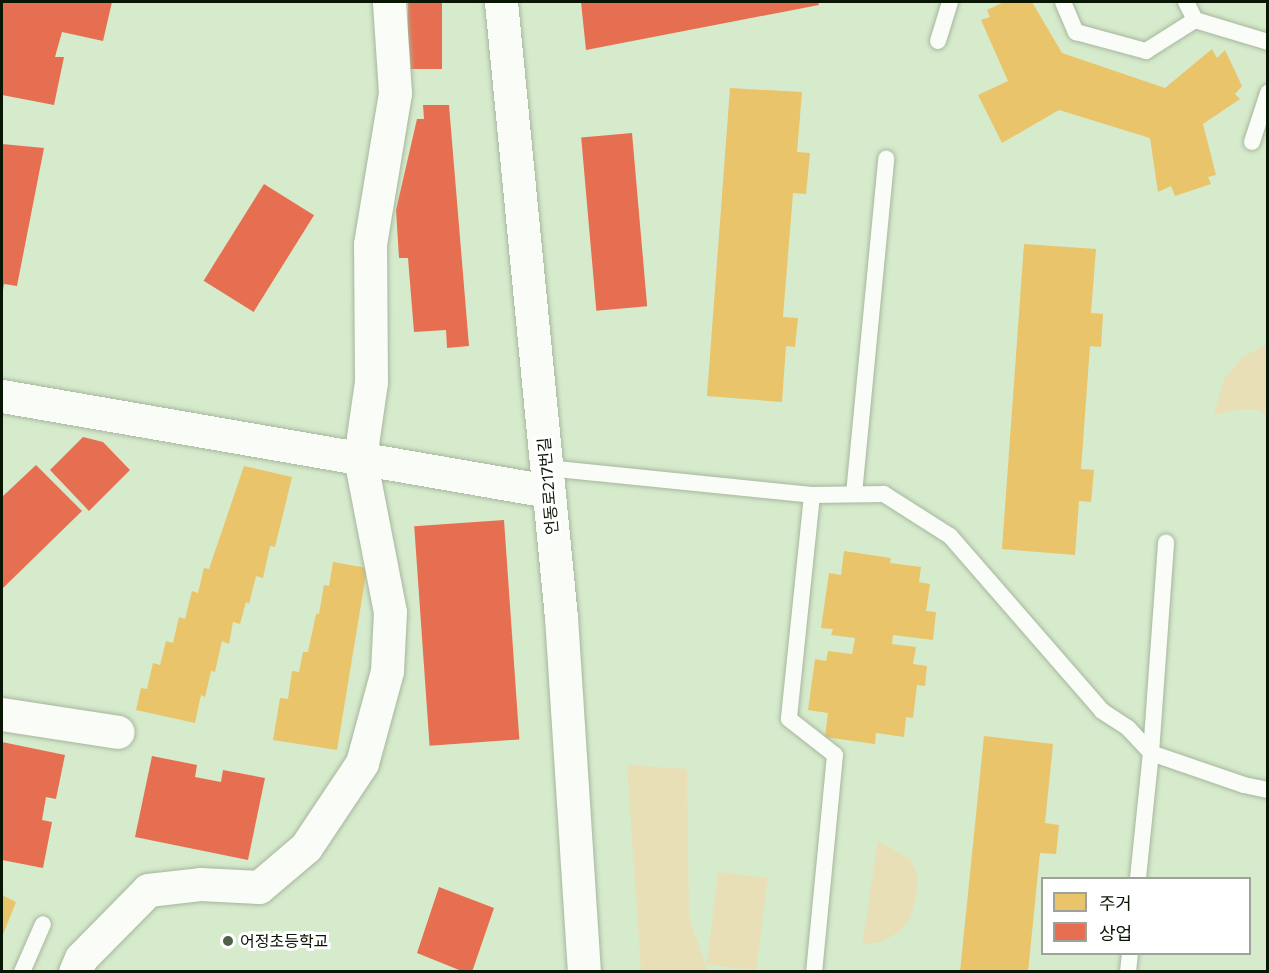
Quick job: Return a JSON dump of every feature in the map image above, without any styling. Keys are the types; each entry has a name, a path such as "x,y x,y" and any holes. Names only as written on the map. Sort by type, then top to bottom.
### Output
{"street":[{"path":"75,972 81,958 148,890 200,884 259,887 306,847 362,763 387,670 390,612 360,458 371,382 370,244 394,93 389,2"},
{"name":"언동로217번길","path":"501,2 562,629 584,972"},
{"path":"2,396 360,458 548,479"},
{"path":"2,714 118,732"}],"lane":[{"path":"938,41 950,2"},
{"path":"1063,2 1077,32 1146,51 1195,20"},
{"path":"1186,2 1195,20 1268,42"},
{"path":"1252,142 1268,93"},
{"path":"854,494 886,159"},
{"path":"548,479 812,495 884,494 950,536 1102,711 1128,728 1151,753 1244,785 1268,790"},
{"path":"812,495 789,719 835,755 814,972"},
{"path":"1138,877 1151,753 1166,543"},
{"path":"22,972 43,924"},
{"path":"1128,972 1130,955"}],"shaded area":[{"path":"1267,344 1267,416 1258,409 1239,409 1214,415 1224,379 1243,357"},
{"path":"627,765 687,769 689,918 708,971 641,971"},
{"path":"878,841 910,859 918,877 916,898 909,921 900,931 884,941 862,945"},
{"path":"718,872 768,878 756,970 707,964"}],"building: 주거":[{"path":"1004,2 1032,2 1062,53 1165,88 1212,49 1217,58 1225,50 1242,86 1235,94 1240,99 1203,124 1216,175 1208,177 1211,184 1175,196 1171,186 1158,192 1150,138 1059,110 1002,143 978,95 1008,81 981,20 990,17 987,10"},
{"path":"730,88 802,92 797,152 810,153 806,194 793,193 783,317 798,318 795,347 786,346 782,402 707,396"},
{"path":"1024,244 1096,249 1091,313 1103,314 1101,347 1090,346 1081,469 1094,470 1091,502 1079,501 1075,555 1002,549"},
{"path":"244,466 292,477 275,547 270,546 263,578 256,576 249,604 246,602 240,624 233,622 229,644 222,641 215,672 211,671 205,697 201,695 195,723 136,710 141,688 147,689 153,663 160,665 166,641 173,643 179,617 185,619 192,591 198,593 204,568 209,569"},
{"path":"844,551 891,558 890,563 921,567 919,582 930,584 926,611 936,612 933,640 893,635 892,644 916,647 913,664 927,666 925,686 917,685 913,718 906,717 904,737 876,733 875,744 825,737 828,713 808,710 815,659 826,661 828,651 852,654 855,638 831,635 833,629 821,628 829,573 841,575"},
{"path":"333,562 367,568 337,750 273,740 280,698 288,699 292,671 299,672 303,652 308,652 316,614 319,614 324,585 329,586"},
{"path":"984,736 1053,744 1045,823 1059,825 1056,854 1040,853 1028,972 960,972"},
{"path":"2,895 16,902 2,937"}],"building: 상업":[{"path":"2,2 112,2 103,41 62,32 55,57 64,57 54,105 2,95"},
{"path":"408,2 442,2 442,69 408,69"},
{"path":"581,2 818,2 819,5 586,50"},
{"path":"423,105 449,105 469,346 447,348 446,330 414,332 408,258 399,258 396,210 417,119 424,119"},
{"path":"632,133 647,306 596,311 581,137"},
{"path":"2,144 44,148 17,286 4,284 3,290"},
{"path":"264,184 314,215 254,312 204,281"},
{"path":"83,437 103,442 130,470 89,511 50,470"},
{"path":"36,465 82,511 2,589 2,497"},
{"path":"504,520 519,739 430,746 414,526"},
{"path":"2,742 65,755 56,799 46,797 42,820 52,822 43,868 2,860"},
{"path":"152,756 197,765 195,777 221,782 223,770 265,778 248,860 135,837"},
{"path":"439,887 494,908 472,972 464,972 417,953"}],"place":[{"name":"어정초등학교","path":"228,941"}]}
